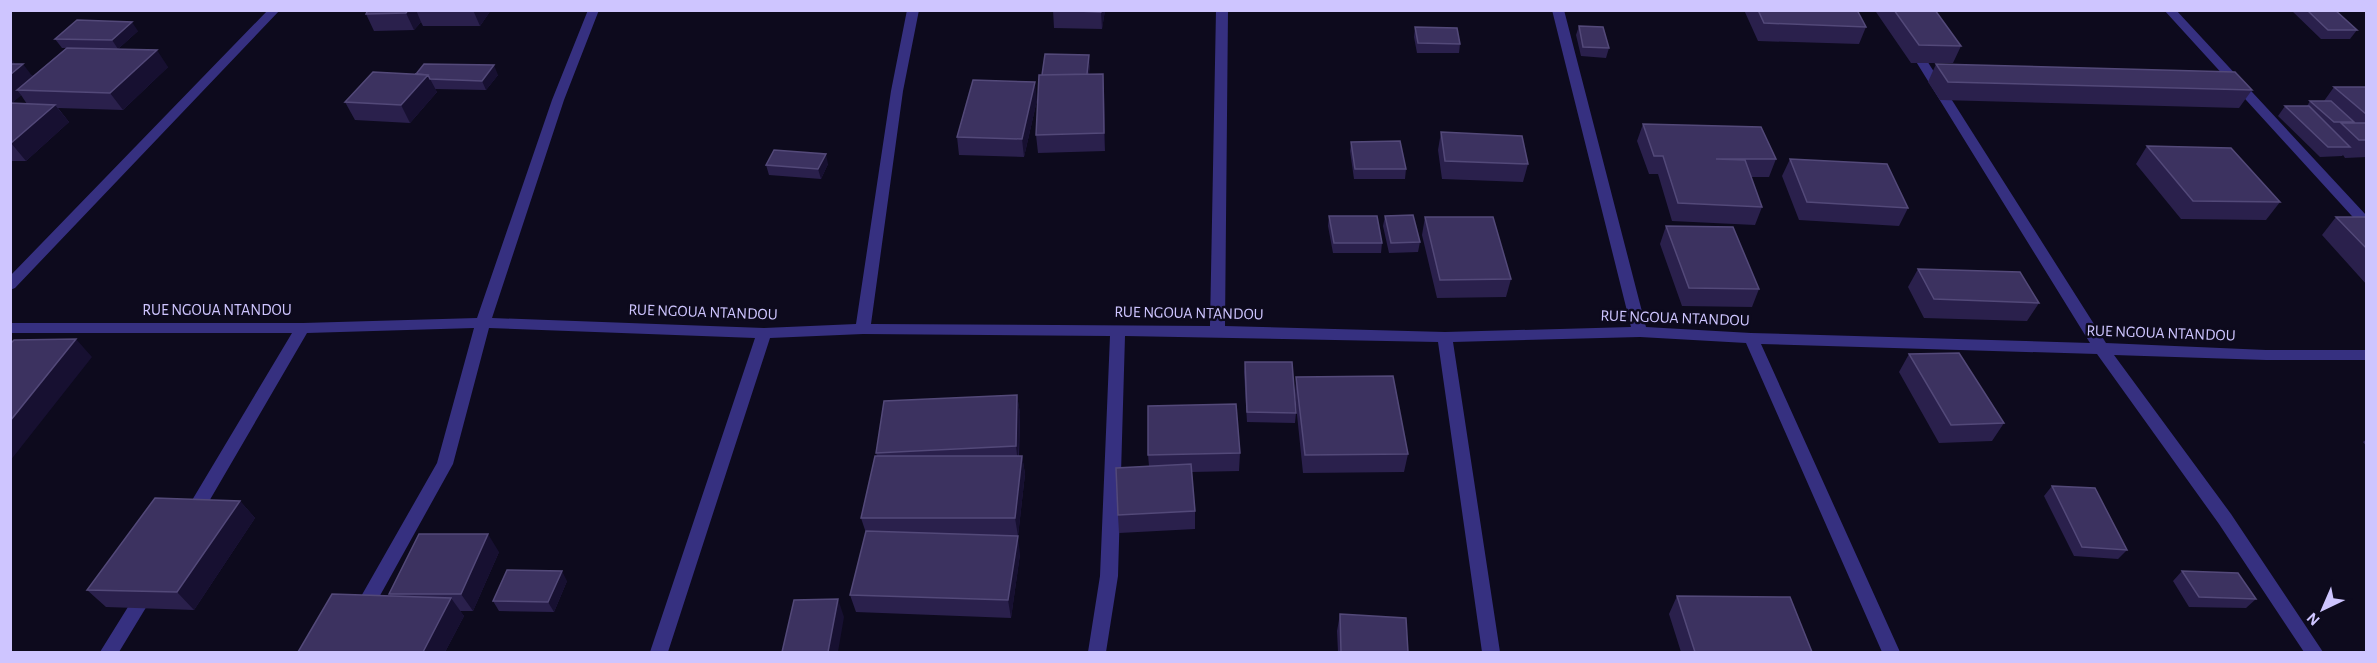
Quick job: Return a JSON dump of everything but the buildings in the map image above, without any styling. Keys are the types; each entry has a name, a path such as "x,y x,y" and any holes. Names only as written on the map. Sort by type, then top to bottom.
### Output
{"street":[{"path":"10,285 275,10"},
{"path":"356,623 446,464 483,323 558,100 594,10"},
{"path":"863,329 897,91 913,10"},
{"path":"1217,331 1222,10"},
{"path":"1558,10 1640,332"},
{"path":"2169,10 2367,224"},
{"path":"1903,30 2101,348 2225,519 2314,652"},
{"name":"RUE NGOUA NTANDOU","path":"10,328 303,328 483,323 764,333 863,329 1217,331 1445,337 1640,332 1751,338 1874,340 2266,355 2367,355"},
{"path":"180,535 303,328"},
{"path":"1097,652 1108,576 1118,331"},
{"path":"659,652 764,333"},
{"path":"1445,337 1491,652"},
{"path":"1751,338 1891,652"},
{"path":"109,652 156,576"}]}
